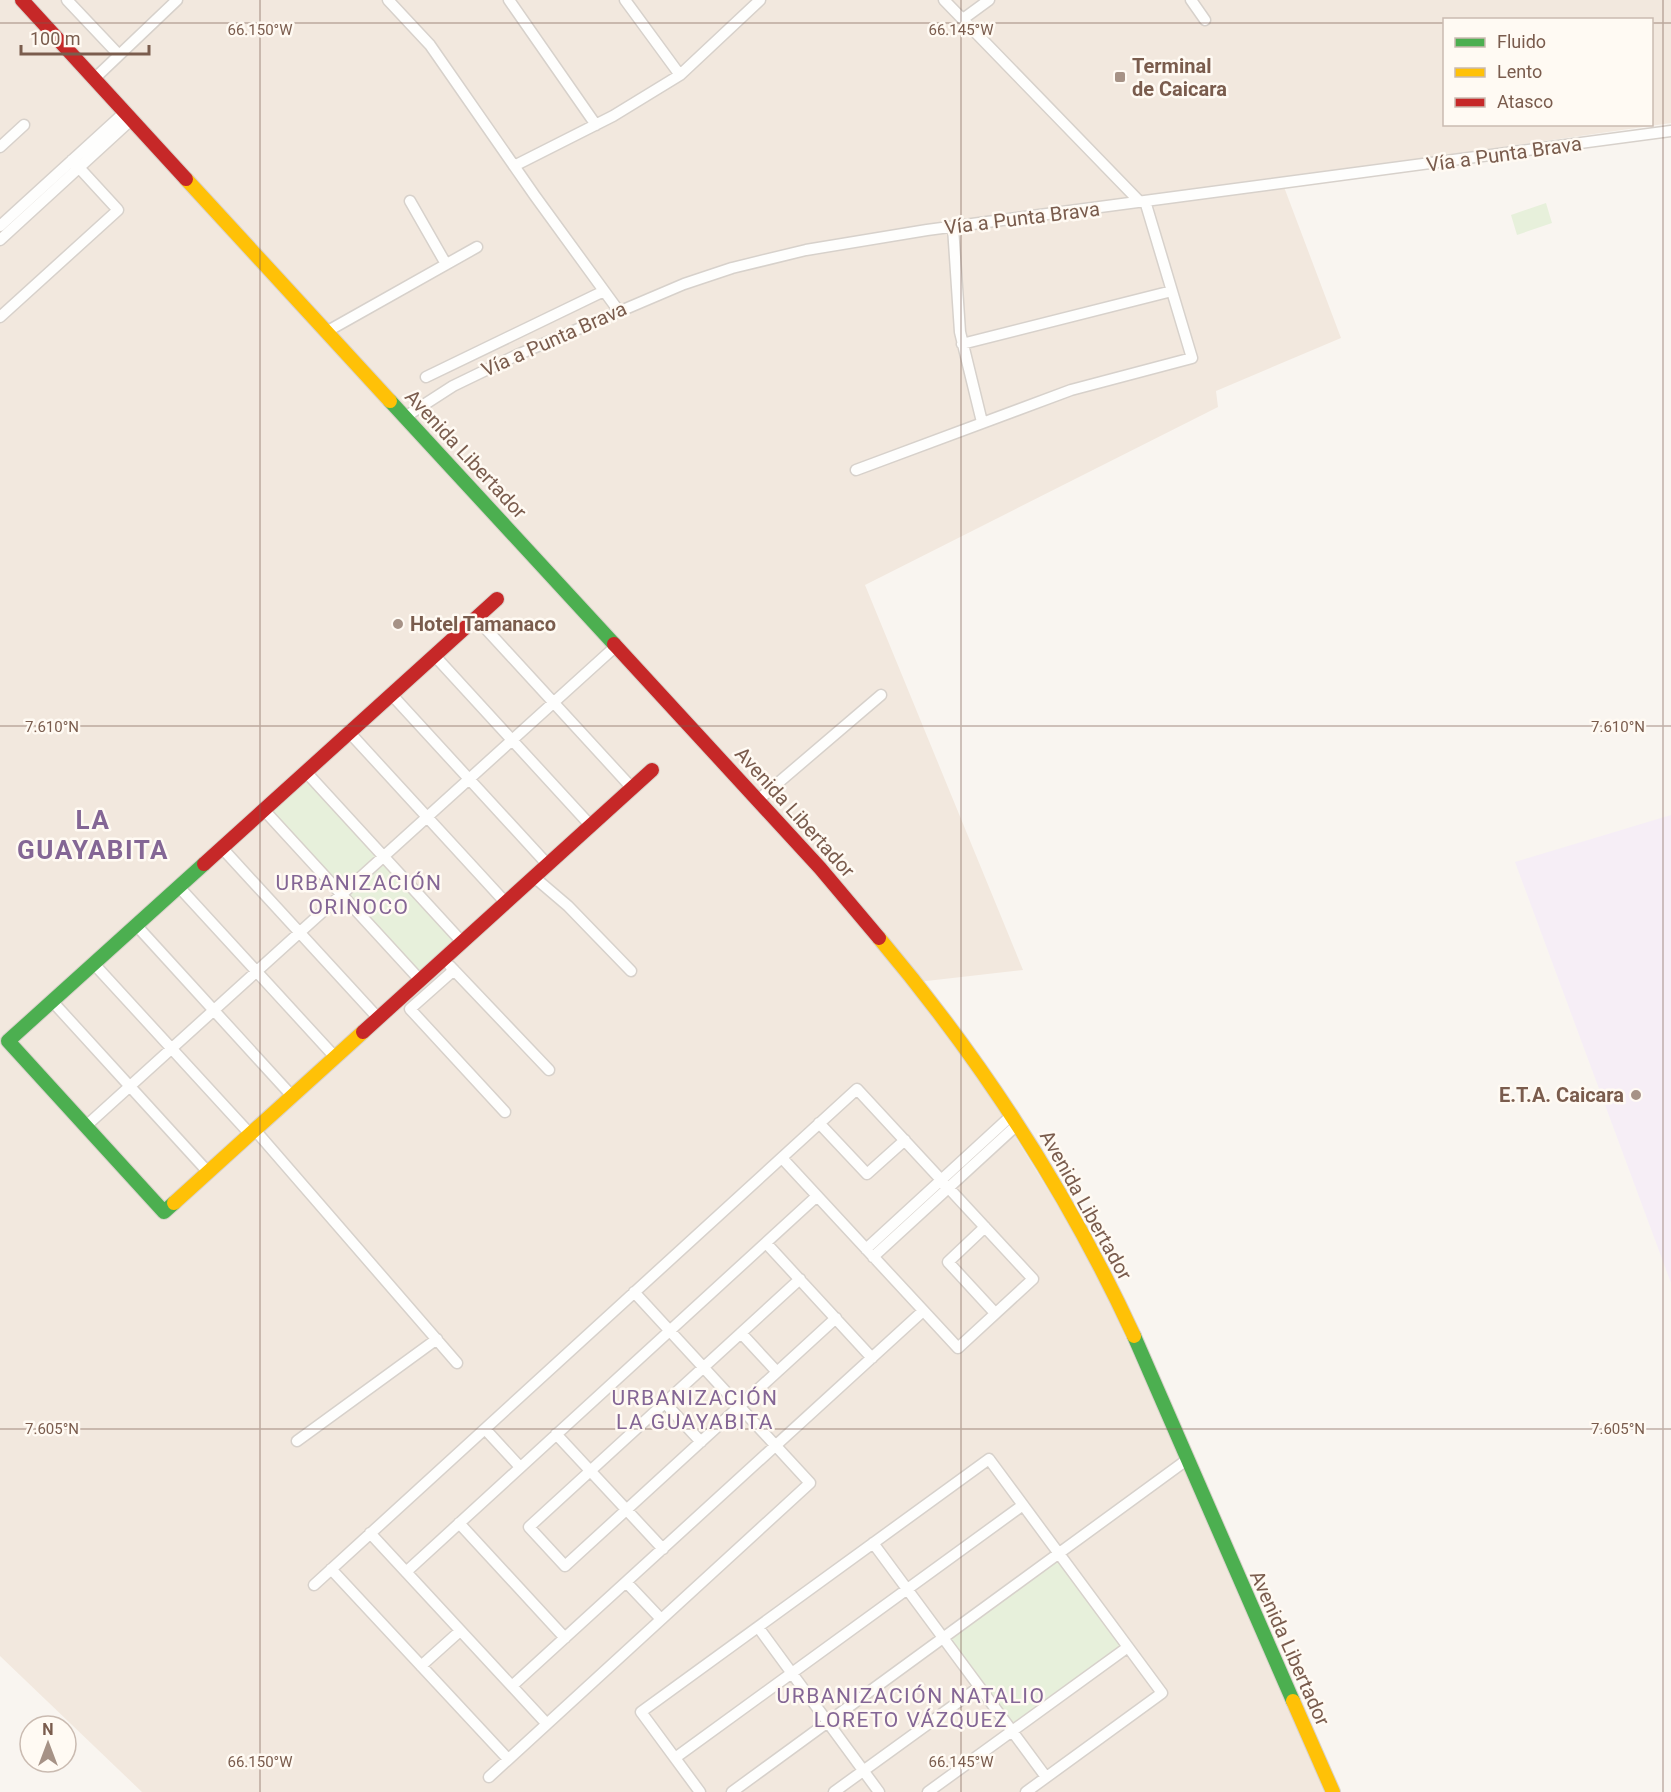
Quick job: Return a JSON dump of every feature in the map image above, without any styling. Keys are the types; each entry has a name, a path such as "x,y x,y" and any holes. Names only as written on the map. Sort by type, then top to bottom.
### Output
{"main road":[{"name":"Avenida Libertador","path":"22,0 758,800 848,900 919,988 1015,1120 1061,1196 1114,1295 1151,1372 1333,1792"},
{"path":"497,599 8,1041 164,1212 652,770"}],"street":[{"path":"67,0 119,55"},
{"path":"94,79 177,0"},
{"path":"388,0 422,36 618,310"},
{"path":"509,0 596,125"},
{"path":"625,0 680,75"},
{"path":"514,166 596,125 680,75 760,0"},
{"path":"856,470 1102,380 1192,358 1143,202 944,0"},
{"path":"963,19 989,0"},
{"path":"1191,0 1205,20"},
{"path":"0,226 75,164 128,116"},
{"path":"0,147 24,125"},
{"name":"Vía a Punta Brava","path":"405,417 453,386 618,310 701,278 768,259 877,237 1671,131"},
{"path":"0,240 75,164"},
{"path":"0,317 118,210 75,164"},
{"path":"410,201 446,264"},
{"path":"953,227 962,344 982,422"},
{"path":"326,332 477,247"},
{"path":"426,377 604,291"},
{"path":"962,344 1172,291"},
{"path":"476,618 632,788"},
{"path":"86,1126 616,646"},
{"path":"434,655 591,826"},
{"path":"391,694 548,865"},
{"path":"758,800 881,695"},
{"path":"349,732 506,903"},
{"path":"306,772 462,942"},
{"path":"264,810 420,980"},
{"path":"222,848 378,1018"},
{"path":"534,877 581,918 631,970"},
{"path":"179,886 335,1057"},
{"path":"136,925 292,1096"},
{"path":"444,959 549,1070"},
{"path":"94,964 252,1132 457,1363"},
{"path":"454,969 410,1009 505,1112"},
{"path":"52,1001 208,1172"},
{"path":"314,1585 857,1089 1033,1279 958,1348 782,1158"},
{"path":"869,1253 1015,1120"},
{"path":"819,1123 867,1174 905,1140"},
{"path":"406,1572 817,1196"},
{"path":"985,1227 948,1262 995,1313"},
{"path":"766,1243 872,1358"},
{"path":"800,1279 529,1527 565,1566 836,1318"},
{"path":"489,1776 810,1483 634,1292"},
{"path":"512,1686 923,1311"},
{"path":"741,1333 777,1372"},
{"path":"297,1441 437,1339"},
{"path":"665,1403 701,1442"},
{"path":"485,1429 520,1467"},
{"path":"556,1434 663,1549"},
{"path":"700,1792 641,1712 989,1459 1162,1693 1026,1792"},
{"path":"732,1792 1188,1459"},
{"path":"675,1758 1023,1505"},
{"path":"459,1523 565,1638"},
{"path":"370,1533 546,1724"},
{"path":"873,1543 1046,1778"},
{"path":"332,1569 507,1759"},
{"path":"626,1582 661,1619"},
{"path":"758,1627 879,1792"},
{"path":"421,1666 460,1630"},
{"path":"928,1792 1128,1647"},
{"path":"834,1792 979,1686"}],"shaded area":[{"path":"0,0 1671,0 1671,123 1653,126 1653,18 1443,18 1443,126 1650,126 1281,179 1341,338 1216,391 1218,407 865,585 1023,970 909,983 940,1015 1090,1258 1329,1792 142,1792 78,1731 78,1714 61,1714 0,1656"},
{"name":"E.T.A. Caicara","path":"1671,815 1671,1283 1515,862"}],"green space":[{"path":"1546,203 1552,223 1517,235 1511,215"},
{"path":"306,778 378,856 342,889 270,810"},
{"path":"384,863 456,942 420,974 348,895"},
{"path":"1058,1559 1122,1646 1012,1726 949,1639"}],"traffic: fast":[{"path":"390,401 614,644"},
{"path":"174,1203 164,1212 8,1041 204,864"},
{"path":"1134,1336 1293,1701"}],"traffic: slow":[{"path":"186,179 390,401"},
{"path":"879,938 952,1031 1020,1128 1081,1230 1134,1336"},
{"path":"174,1203 363,1032"},
{"path":"1293,1701 1333,1792"}],"traffic: jam":[{"path":"22,0 186,179"},
{"path":"204,864 497,599"},
{"path":"614,644 820,868 879,938"},
{"path":"363,1032 652,770"}],"place":[{"name":"Terminal de Caicara","path":"1120,77"},
{"name":"Hotel Tamanaco","path":"398,624"},
{"name":"E.T.A. Caicara","path":"1636,1095"}],"district":[{"name":"LA GUAYABITA","path":"93,835"},
{"name":"URBANIZACIÓN ORINOCO","path":"359,895"},
{"name":"URBANIZACIÓN LA GUAYABITA","path":"695,1410"},
{"name":"URBANIZACIÓN NATALIO LORETO VÁZQUEZ","path":"911,1708"}]}
